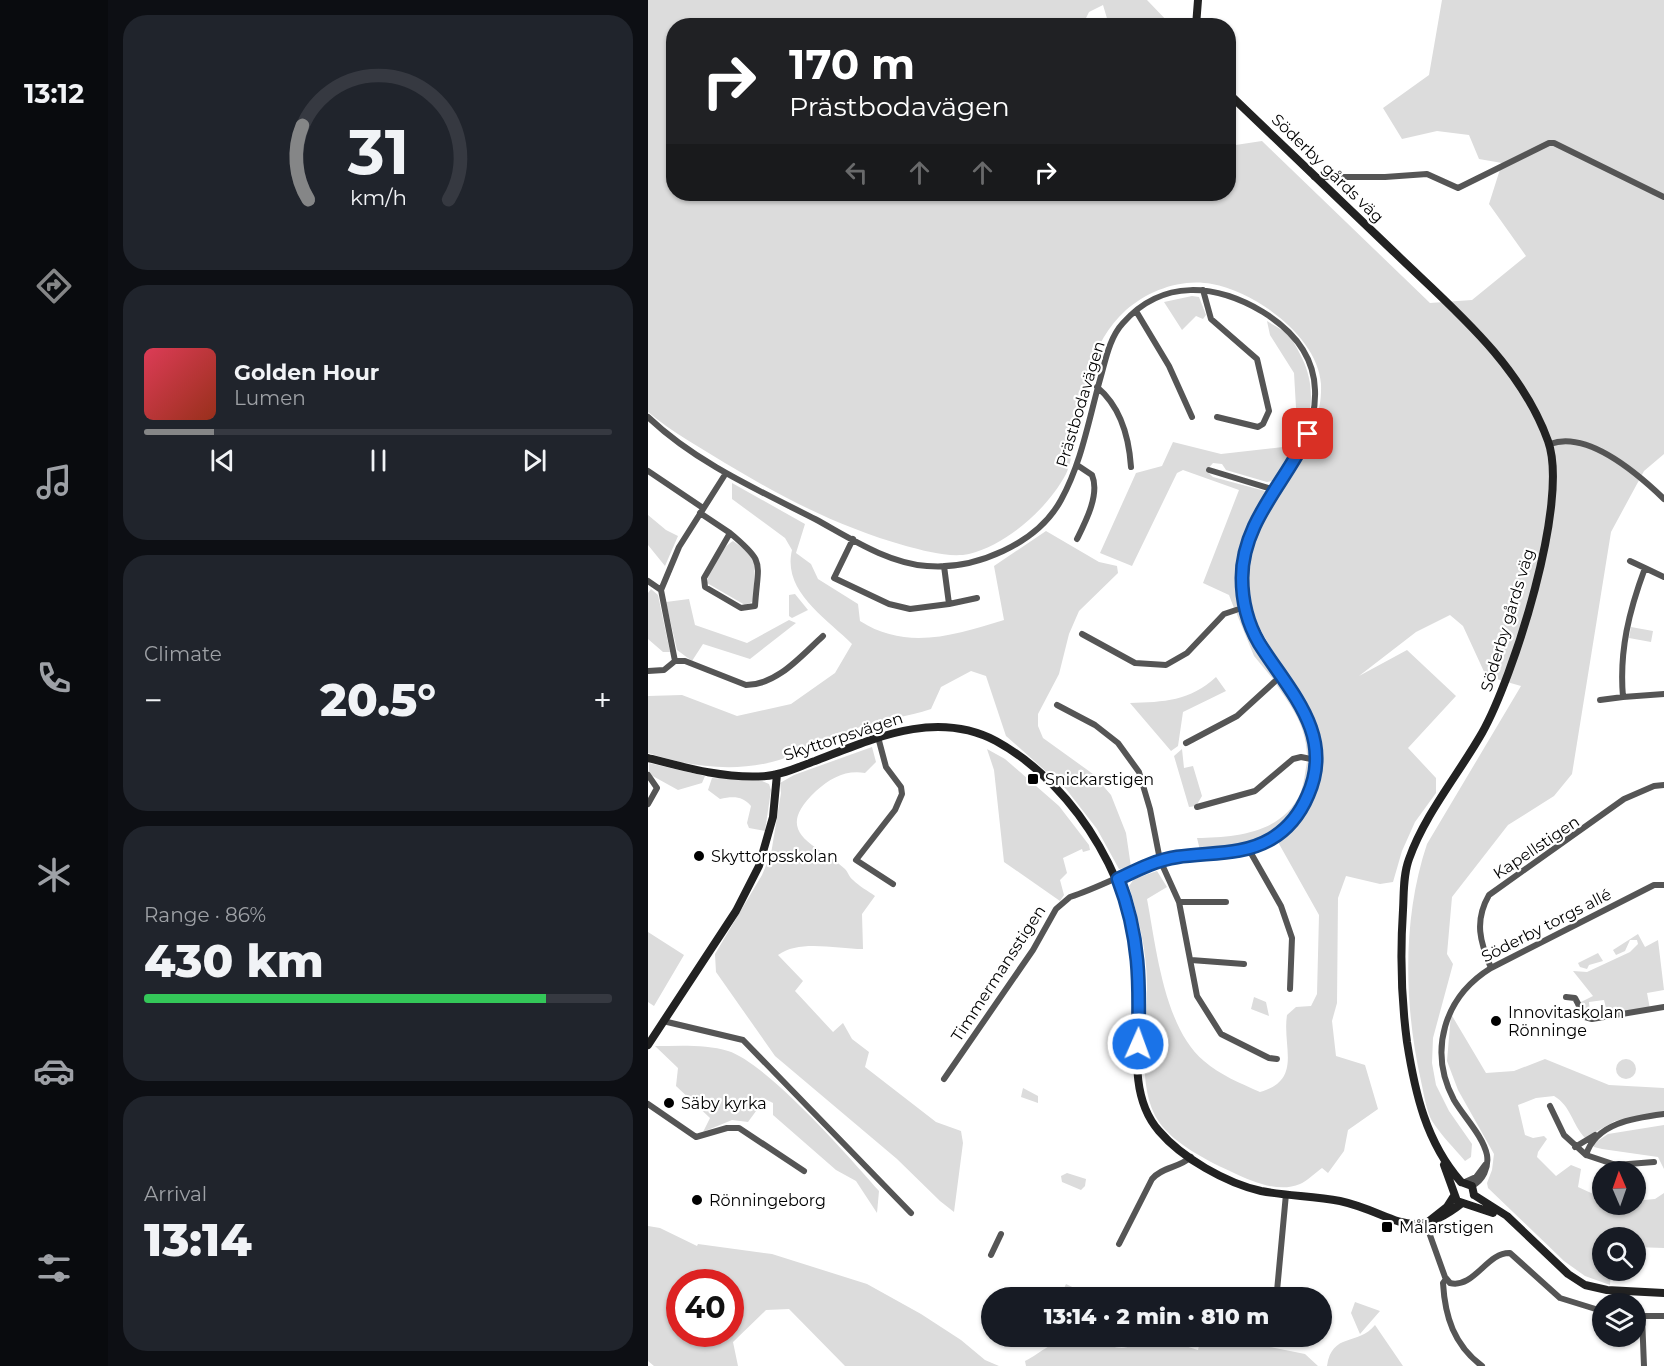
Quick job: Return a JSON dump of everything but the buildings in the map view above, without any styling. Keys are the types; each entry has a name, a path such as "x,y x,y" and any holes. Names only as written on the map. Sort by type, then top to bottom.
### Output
{"main road":[{"path":"1197,18 1198,0"},
{"name":"Söderby gårds väg","path":"1236,101 1489,346 1517,383 1550,444 1553,480 1547,535 1535,589 1501,696 1482,733 1421,831 1406,870 1400,958 1401,1001 1414,1085 1428,1132 1437,1148 1454,1194 1464,1203 1516,1224"},
{"name":"Skyttorpsvägen","path":"648,758 715,774 767,776 897,731 937,726 975,732 993,739 1041,773 1063,796 1093,837 1118,879 1131,919 1139,961 1139,1089 1146,1111 1159,1132 1191,1157 1241,1184 1262,1191 1345,1202 1408,1224 1426,1224"},
{"path":"648,1045 736,911 759,866 773,817 777,774"},
{"name":"Söderby gårds väg","path":"1437,1148 1468,1186 1516,1224 1568,1274 1585,1285 1607,1290 1664,1293"},
{"path":"1426,1224 1447,1207 1454,1194 1468,1186"},
{"path":"1426,1224 1438,1220 1464,1203 1468,1186"}],"street":[{"path":"1314,177 1385,177 1428,174 1458,188 1549,143 1554,143 1664,197"},
{"path":"1203,290 1211,319 1257,359 1269,411 1263,424 1258,427 1217,417"},
{"name":"Prästbodavägen","path":"648,417 681,444 726,473 890,558 925,566 944,566 984,559 1025,537 1059,504 1077,465 1097,387 1116,333 1136,312 1170,293 1216,291 1239,298 1274,318 1290,332 1310,363 1316,390 1314,414 1300,452 1251,531 1242,579 1245,607 1259,642 1311,724 1316,760 1311,789 1294,819 1276,836 1248,848 1160,860 1118,879"},
{"path":"1136,312 1169,366 1192,417"},
{"path":"1097,387 1106,395 1122,420 1131,467"},
{"path":"1550,444 1559,441 1583,444 1628,467 1664,499"},
{"path":"1077,465 1092,475 1095,488 1086,521 1077,539"},
{"path":"1209,470 1275,490"},
{"path":"648,471 730,533 755,553 758,562 755,606 741,608 705,586 704,578 730,533"},
{"path":"675,661 661,590 679,547 726,473"},
{"path":"853,539 834,578 910,609 977,598"},
{"path":"1630,561 1664,577"},
{"path":"944,566 949,604"},
{"path":"1623,697 1623,646 1629,615 1645,568"},
{"path":"648,581 661,590"},
{"path":"1082,634 1135,663 1166,664 1187,653 1224,614 1245,607"},
{"path":"648,671 664,670 675,661 685,661 746,685 755,685 777,677 823,636"},
{"path":"1186,743 1237,716 1282,675"},
{"path":"1600,700 1664,694"},
{"path":"1057,705 1104,731 1118,743 1139,772 1150,809 1160,860 1179,902 1197,996 1221,1034 1269,1058 1277,1059"},
{"path":"878,737 886,767 901,787 902,794 895,810 856,860 894,884"},
{"path":"1197,807 1255,790 1293,759 1316,760"},
{"path":"648,775 657,788 648,804"},
{"name":"Kapellstigen","path":"1491,968 1480,940 1479,927 1481,911 1490,895 1624,800 1654,786 1664,785"},
{"path":"1248,848 1281,906 1292,938 1290,989"},
{"name":"Timmermansstigen","path":"944,1079 1033,950 1056,909 1070,897 1118,879"},
{"name":"Söderby torgs allé","path":"1468,1186 1488,1162 1482,1144 1449,1088 1442,1067 1441,1041 1447,1017 1457,998 1477,976 1491,968 1654,885 1664,885"},
{"path":"1179,902 1226,902"},
{"path":"1191,960 1244,964"},
{"path":"1566,997 1575,998 1585,1017 1592,1019 1664,1007"},
{"path":"663,1022 743,1040 911,1213"},
{"path":"648,1104 696,1137 727,1128 739,1128 804,1171"},
{"path":"1550,1106 1561,1129 1575,1147 1586,1155 1616,1165 1654,1162"},
{"path":"1575,1147 1623,1123 1664,1114"},
{"path":"1586,1155 1596,1135"},
{"path":"1119,1244 1156,1173 1183,1164 1191,1157"},
{"path":"1277,1287 1286,1194"},
{"path":"1426,1224 1446,1279"},
{"path":"991,1255 1001,1234"},
{"path":"1446,1279 1460,1284 1499,1256 1510,1253 1560,1298 1592,1308"},
{"path":"1446,1279 1443,1283 1445,1314 1461,1346 1482,1366"},
{"path":"1646,1316 1664,1317"},
{"path":"1642,1347 1644,1366"}],"shaded area":[{"path":"648,0 1147,0 1164,18 1107,18 1103,5 1089,12 1086,18 666,18 666,201 1236,201 1236,145 1262,141 1430,303 1472,300 1526,256 1489,204 1502,163 1479,159 1469,135 1437,131 1402,139 1383,108 1429,75 1442,0 1664,0 1664,454 1644,471 1611,532 1572,774 1554,796 1508,825 1452,897 1447,954 1453,964 1433,1038 1432,1063 1436,1085 1449,1111 1472,1144 1471,1157 1465,1161 1443,1136 1430,1117 1427,1107 1411,1022 1408,962 1413,902 1427,844 1521,686 1486,676 1463,626 1450,615 1416,632 1359,676 1407,650 1456,696 1408,748 1436,778 1436,793 1415,822 1402,851 1393,882 1380,884 1346,876 1338,898 1337,1003 1332,1021 1336,1056 1365,1065 1378,1109 1348,1130 1344,1151 1328,1173 1322,1168 1300,1184 1275,1187 1241,1176 1183,1145 1159,1122 1147,1092 1144,1056 1147,972 1136,909 1129,886 1134,879 1157,871 1167,887 1147,899 1164,985 1179,1028 1190,1046 1204,1061 1217,1070 1260,1092 1273,1087 1282,1079 1288,1061 1287,1015 1296,1007 1311,1006 1317,994 1319,915 1278,842 1299,818 1314,790 1319,775 1321,744 1309,708 1259,627 1250,604 1248,588 1252,551 1264,516 1313,426 1320,403 1321,384 1317,367 1309,350 1282,319 1247,296 1212,284 1178,284 1155,291 1135,303 1114,323 1096,353 1085,387 1069,466 1058,487 1049,500 1012,534 969,554 946,555 929,552 835,521 747,476 666,426 648,412"},
{"path":"1192,296 1199,297 1206,315 1203,319 1196,316 1182,330 1164,302"},
{"path":"1267,321 1287,334 1300,355 1308,374 1311,390 1310,406 1308,422 1302,437 1277,480 1267,482 1226,470 1222,464 1213,463 1206,471 1213,477 1265,491 1266,496 1252,522 1242,548 1238,575 1240,604 1234,608 1229,595 1203,583 1239,490 1183,470 1177,473 1132,566 1100,553 1136,473 1162,466 1173,442 1221,454 1283,447 1297,425 1294,373 1270,335"},
{"path":"732,483 805,524 796,553 811,564 818,579 858,604 860,621 895,636 913,638 949,635 1004,620 994,566 1046,531 1099,562 1117,566 1118,573 1079,611 1069,634 1059,674 1038,714 1038,726 1043,738 1093,774 1111,795 1126,833 1131,867 1119,869 1097,829 1066,789 1006,736 986,676 971,671 941,687 931,709 860,727 779,760 746,766 713,767 680,762 648,753 648,696 682,695 737,716 791,704 835,673 852,644 808,603 794,578 791,565 792,550 785,538 732,499"},
{"path":"648,515 666,530 678,536 665,566 648,545"},
{"path":"733,541 754,556 754,597 752,602 745,605 707,583 716,560"},
{"path":"651,589 658,595 670,652 663,652 648,639 648,593"},
{"path":"795,594 808,610 792,618 789,616 789,595"},
{"path":"689,599 695,625 747,643 789,620 796,623 750,659 703,644 692,661 677,650 666,602"},
{"path":"1236,612 1242,614 1256,646 1275,671 1273,679 1254,656"},
{"path":"1631,627 1653,631 1651,642 1629,638"},
{"path":"1216,677 1226,691 1183,712 1178,746 1171,751 1130,703 1165,701 1186,696"},
{"path":"1281,683 1306,725 1312,754 1307,755 1301,726 1293,709 1276,684"},
{"path":"872,747 876,762 865,773 845,774 827,782 803,806 797,818 798,829 804,838 845,869 855,882 875,896 862,914 863,949 807,946 796,947 778,955 803,981 795,991 833,1032 843,1023 852,1039 869,1052 865,1067 936,1122 961,1131 963,1143 954,1212 897,1159 775,1056 716,972 715,954 762,875 771,854 781,793 780,783 794,775"},
{"path":"987,749 1005,759 1059,806 1089,845 1090,850 1083,852 1082,849 1063,858 1067,873 1060,880 1064,895 1060,901 1004,862 994,770"},
{"path":"1182,749 1184,768 1193,766 1202,796 1196,806 1189,807 1174,756"},
{"path":"1307,762 1311,765 1307,787 1299,806 1275,832 1241,845 1200,850 1197,838 1256,831 1281,818 1300,794"},
{"path":"649,763 705,776 702,783 678,790 649,774"},
{"path":"712,778 762,781 769,784 771,790 765,831 749,828 747,823 751,806 745,800 733,797 720,799 708,790"},
{"path":"648,932 684,955 654,1006 648,1002"},
{"path":"1638,934 1645,947 1658,940 1664,990 1647,993 1650,1009 1617,1015 1617,1010 1606,1008 1604,1000 1589,1002 1590,1012 1581,1017 1575,1005 1593,996 1573,971 1587,972 1630,952 1638,944 1637,940 1630,940 1625,951 1616,955 1613,950"},
{"path":"1598,953 1603,961 1589,965 1587,969 1580,967 1578,963"},
{"path":"1254,997 1266,1002 1269,1016 1251,1009"},
{"path":"1451,1014 1486,1073 1514,1071 1545,1059 1609,1085 1664,1088 1664,1111 1615,1121 1585,1138 1568,1110 1554,1096 1536,1098 1518,1105 1525,1135 1533,1138 1544,1136 1547,1139 1537,1157 1556,1176 1571,1165 1581,1169 1578,1187 1592,1193 1592,1215 1646,1215 1646,1200 1655,1199 1664,1193 1664,1248 1646,1247 1646,1227 1592,1227 1592,1279 1564,1261 1488,1188 1487,1183 1492,1170 1494,1154 1458,1090 1447,1061"},
{"path":"655,1046 720,1049 744,1059 764,1073 807,1113 879,1191 877,1213 856,1181 836,1170 773,1115 773,1103 765,1099 748,1122 732,1120 703,1132 710,1118 676,1086 678,1068"},
{"path":"1626,1059 1633,1062 1636,1069 1633,1076 1626,1079 1619,1076 1616,1069 1619,1062"},
{"path":"1023,1088 1038,1096 1038,1103 1021,1097"},
{"path":"1664,1125 1664,1169 1658,1157 1602,1149 1594,1147 1593,1144 1608,1134"},
{"path":"1067,1173 1086,1179 1085,1186 1081,1190 1062,1182 1061,1176"},
{"path":"648,1226 660,1228 697,1246 698,1244 772,1254 867,1284 921,1314 961,1340 985,1360 999,1366 845,1366 789,1309 766,1310 744,1331 744,1269 666,1269 666,1347 734,1347 738,1366 654,1366 648,1361"},
{"path":"1599,1281 1610,1281 1610,1285"},
{"path":"1355,1302 1380,1311 1360,1334 1351,1313"},
{"path":"1375,1325 1403,1366 1327,1366 1334,1348 1361,1335"},
{"path":"1048,1347 1188,1347 1198,1350 1199,1347 1270,1347 1305,1354 1318,1366 1026,1366 1025,1361"}],"place":[{"name":"Snickarstigen","path":"1033,779"},
{"name":"Skyttorpsskolan","path":"699,856"},
{"name":"Innovitaskolan Rönninge","path":"1496,1021"},
{"name":"Säby kyrka","path":"669,1103"},
{"name":"Rönningeborg","path":"697,1200"},
{"name":"Målarstigen","path":"1387,1227"}],"route":[{"path":"1138,1044 1139,961 1131,919 1118,879 1160,860 1228,853 1269,840 1284,831 1294,819 1311,789 1316,760 1311,724 1259,642 1245,607 1242,579 1242,568 1251,531 1300,452 1308,434"}]}
